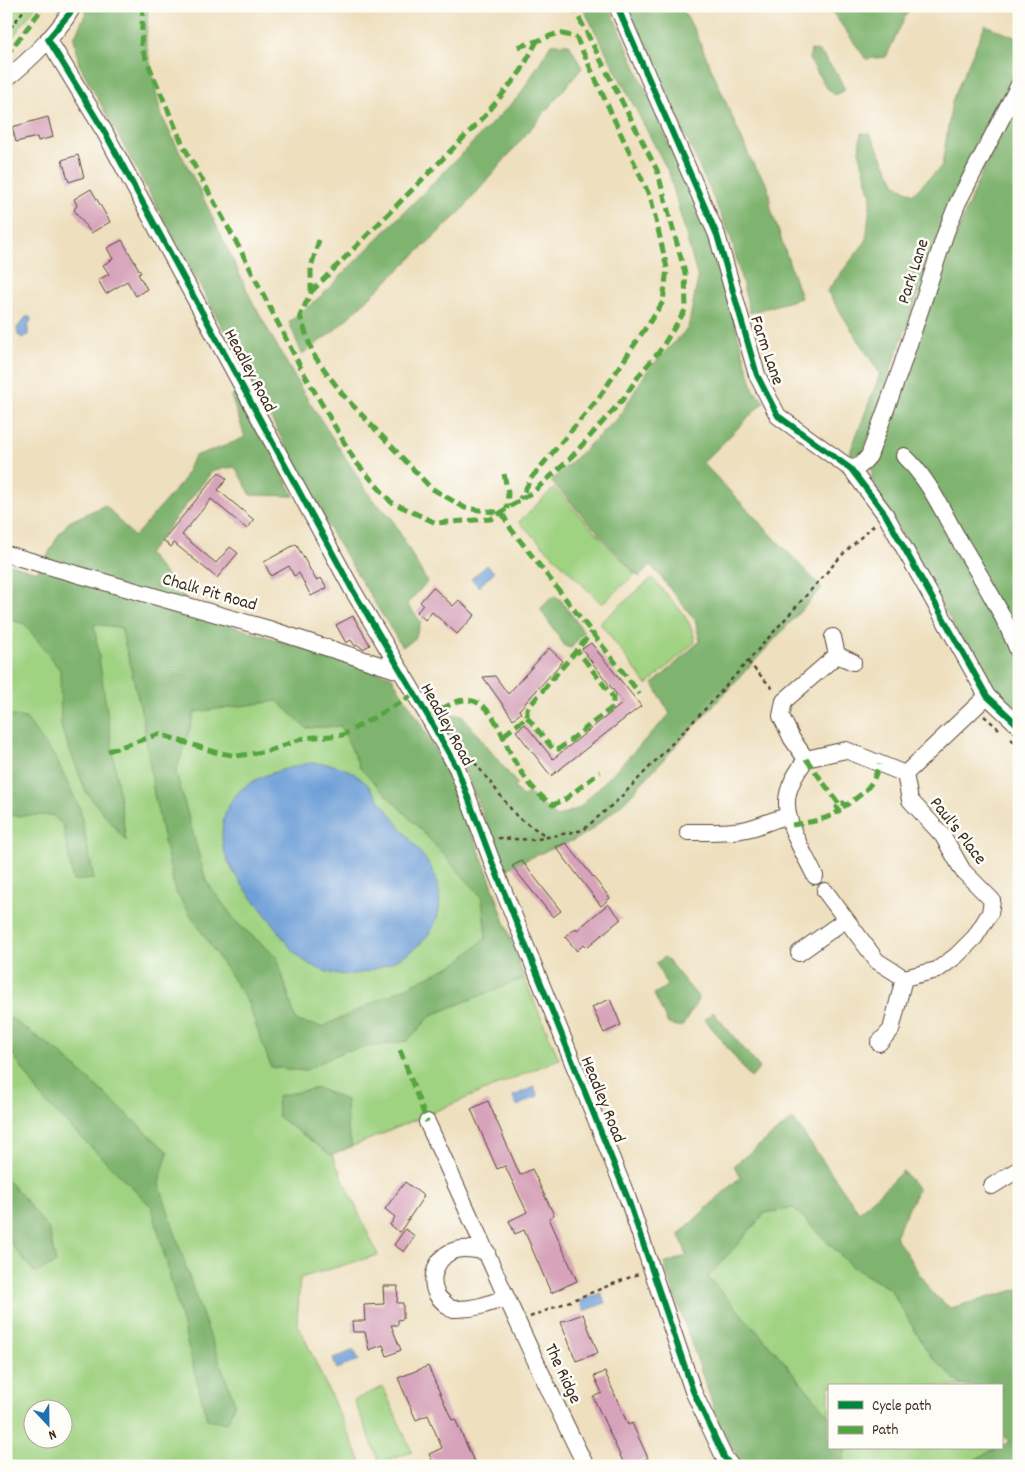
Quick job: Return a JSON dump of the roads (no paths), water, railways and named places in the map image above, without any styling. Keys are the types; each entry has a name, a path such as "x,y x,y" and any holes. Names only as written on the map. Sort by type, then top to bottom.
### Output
{"street":[{"path":"6,79 48,39 70,13 73,6"},
{"name":"Farm Lane","path":"617,6 716,235 757,375 778,416 851,469 885,514 987,696 1019,726"},
{"name":"Headley Road","path":"48,39 104,131 352,589 457,768 494,867 628,1199 693,1391 724,1457 731,1466"},
{"name":"Park Lane","path":"851,469 861,465 869,456 952,217 986,146 1019,85"},
{"path":"904,456 917,468 936,500 1001,612 1019,653"},
{"name":"Chalk Pit Road","path":"6,554 269,629 402,672"},
{"path":"833,637 837,655"},
{"path":"837,655 853,662"},
{"path":"806,759 792,738 781,716 784,702 837,655"},
{"path":"815,876 788,816 787,800 795,775 806,759 846,750 905,774 987,696"},
{"name":"Paul's Place","path":"904,978 937,970 956,956 974,937 990,913 992,900 963,871 943,836 910,800 905,774"},
{"path":"688,832 727,832 748,829 772,819 788,816"},
{"path":"825,891 877,961 904,978 891,1030 879,1043"},
{"path":"799,953 845,920"},
{"name":"The Ridge","path":"427,1122 517,1322 586,1466"},
{"path":"992,1186 1019,1169"},
{"path":"487,1252 473,1249 456,1250 444,1256 436,1267 434,1283 438,1295 451,1309 466,1310 506,1297"}],"water":[{"path":"26,317 30,317 31,320 28,326 28,335 23,338 18,335 17,328"},
{"path":"487,565 494,572 479,587 471,579"},
{"path":"309,763 341,767 368,785 426,860 438,885 440,904 435,922 427,936 418,946 390,963 363,973 335,974 314,967 302,960 288,945 244,887 232,870 224,851 222,826 227,808 237,794 245,786 265,775"},
{"path":"534,1087 538,1096 517,1106 513,1096"},
{"path":"601,1293 605,1303 584,1311 580,1301"},
{"path":"354,1350 359,1360 337,1369 333,1359"}]}
